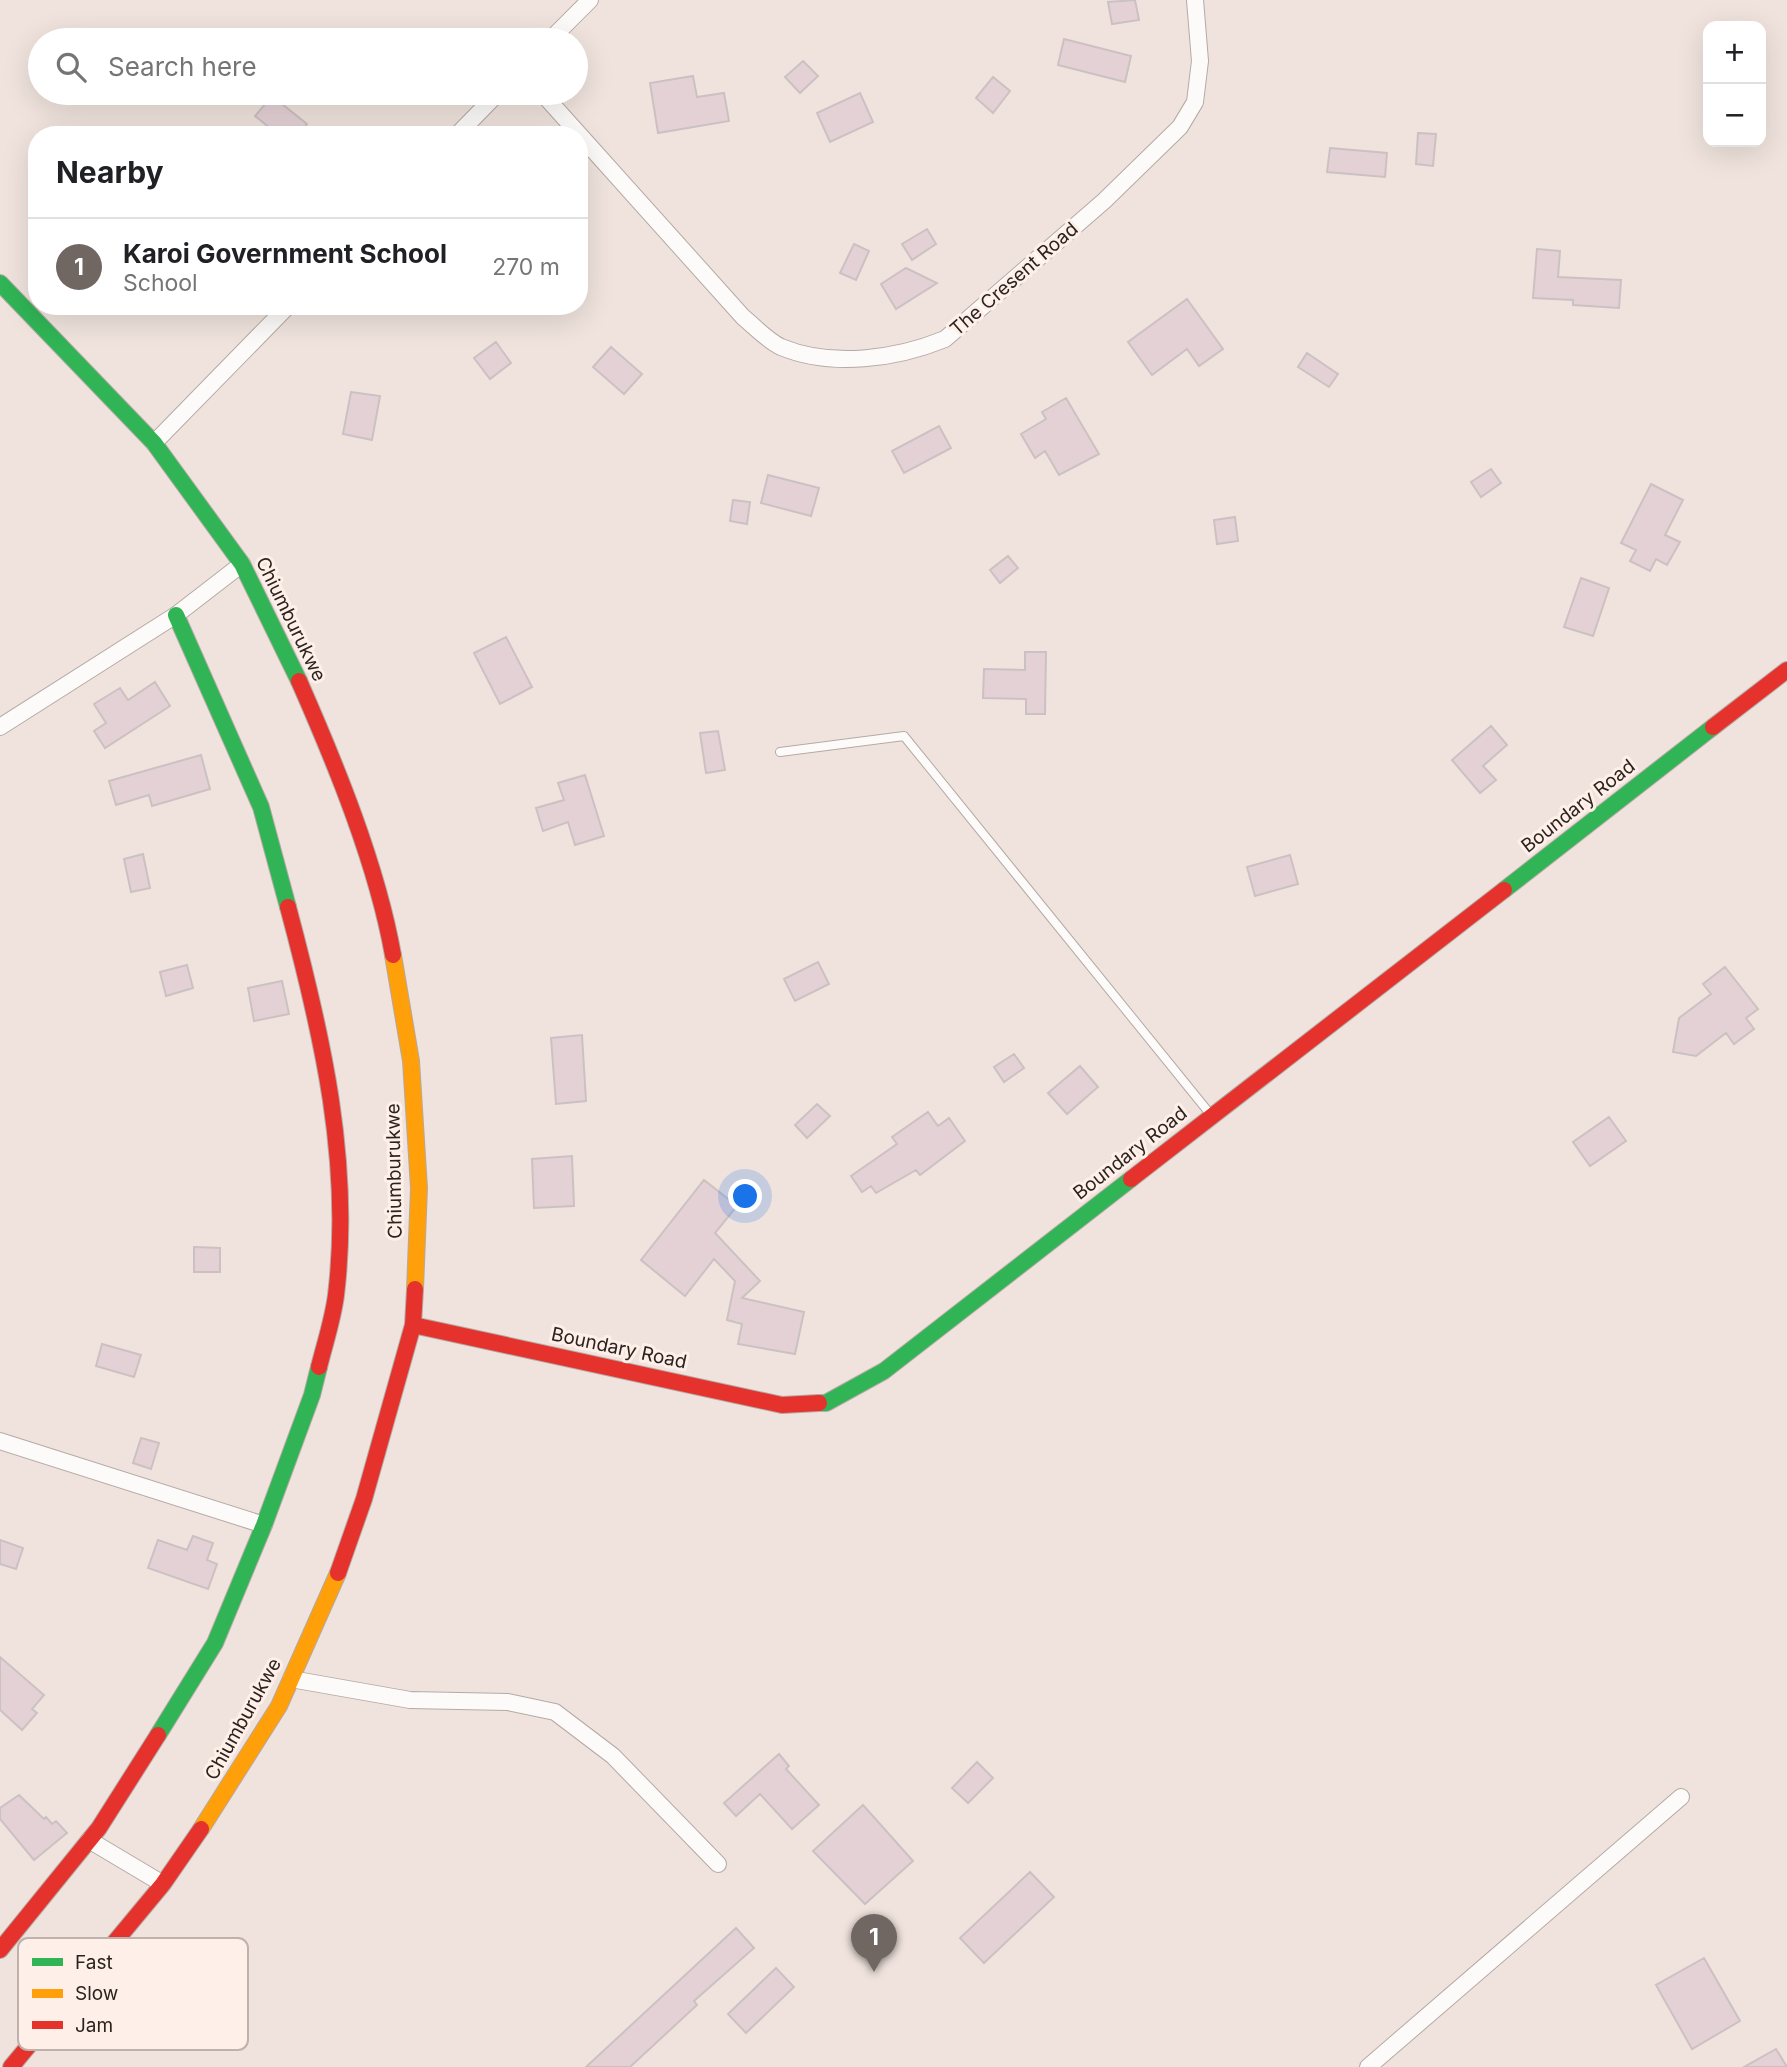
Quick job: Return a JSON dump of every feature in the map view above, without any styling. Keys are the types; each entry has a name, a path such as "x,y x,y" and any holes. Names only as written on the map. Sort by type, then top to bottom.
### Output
{"street":[{"path":"562,28 590,0"},
{"name":"The Cresent Road","path":"588,144 743,317 779,346 820,359 868,357 920,350 945,339 1104,201 1181,127 1195,102 1200,61 1195,0"},
{"path":"466,126 486,105"},
{"name":"The Cresent Road","path":"553,105 572,126"},
{"name":"Chiumburukwe","path":"0,283 28,312"},
{"name":"Chiumburukwe","path":"31,315 154,443 242,564 332,756 387,922 412,1074 419,1188 413,1325 364,1499 326,1605 279,1706 223,1797 163,1884 119,1938"},
{"path":"154,443 279,315"},
{"path":"0,727 176,615 242,564"},
{"path":"0,1950 89,1840 215,1643 264,1525 312,1395 337,1296 341,1181 328,1073 305,970 261,807 176,615"},
{"name":"Boundary Road","path":"413,1325 782,1405 826,1403 884,1371 1787,670"},
{"path":"0,1441 264,1525"},
{"path":"291,1679 410,1700 508,1702 555,1712 614,1756 718,1864"},
{"path":"1368,2067 1681,1797"},
{"path":"89,1840 163,1884"},
{"name":"Chiumburukwe","path":"17,2065 29,2050"}],"lane":[{"path":"780,752 904,736 1212,1116"}],"building":[{"path":"1135,0 1139,20 1112,24 1108,2"},
{"path":"1064,39 1131,56 1125,82 1058,65"},
{"path":"803,61 818,76 800,93 785,77"},
{"path":"693,76 697,97 724,93 729,121 658,133 650,83"},
{"path":"993,77 1010,91 993,113 976,98"},
{"path":"860,93 873,122 830,142 817,113"},
{"path":"264,105 283,105 307,124 268,126 255,116"},
{"path":"1418,133 1436,134 1433,166 1416,164"},
{"path":"1330,148 1387,153 1385,177 1327,172"},
{"path":"927,229 936,244 912,260 902,244"},
{"path":"854,244 869,251 856,280 840,273"},
{"path":"1537,249 1560,251 1558,277 1621,280 1619,308 1573,305 1573,300 1533,298"},
{"path":"906,268 937,283 896,309 881,284"},
{"path":"1187,299 1223,349 1199,366 1187,349 1152,375 1128,342"},
{"path":"496,342 511,363 490,379 474,358"},
{"path":"611,347 642,374 624,394 593,367"},
{"path":"1307,353 1338,374 1329,387 1298,367"},
{"path":"351,392 380,396 372,440 343,434"},
{"path":"1066,398 1099,454 1059,475 1045,451 1035,458 1021,434 1046,419 1042,412"},
{"path":"939,426 951,448 904,473 892,451"},
{"path":"1491,469 1501,483 1481,497 1471,482"},
{"path":"768,475 819,488 811,516 761,503"},
{"path":"1651,484 1683,500 1665,535 1680,542 1667,565 1656,559 1650,571 1630,561 1636,550 1621,543"},
{"path":"733,500 750,502 747,524 730,521"},
{"path":"1235,517 1238,541 1217,544 1214,520"},
{"path":"1008,556 1018,568 1000,583 990,570"},
{"path":"1581,578 1609,588 1593,636 1564,627"},
{"path":"506,637 532,687 500,704 474,653"},
{"path":"1025,652 1046,652 1045,714 1026,714 1026,699 983,698 984,669 1025,670"},
{"path":"155,682 170,706 105,748 94,731 106,723 94,704 120,688 128,700"},
{"path":"1491,726 1507,745 1483,766 1496,780 1480,793 1452,760"},
{"path":"718,731 725,770 706,773 700,733"},
{"path":"201,755 210,789 152,806 149,795 116,805 109,781"},
{"path":"585,775 604,836 575,845 568,822 543,831 536,808 564,800 558,783"},
{"path":"143,854 150,888 131,892 124,859"},
{"path":"1290,855 1298,884 1255,896 1247,867"},
{"path":"818,962 829,984 795,1001 784,979"},
{"path":"187,965 193,988 166,996 160,972"},
{"path":"1725,967 1758,1009 1746,1018 1754,1029 1734,1044 1726,1033 1696,1056 1673,1052 1679,1018 1711,994 1703,984"},
{"path":"282,981 289,1014 254,1021 248,988"},
{"path":"582,1035 586,1101 556,1104 551,1038"},
{"path":"1014,1054 1024,1068 1004,1082 994,1067"},
{"path":"1080,1066 1098,1087 1067,1114 1048,1093"},
{"path":"817,1104 830,1116 807,1138 795,1125"},
{"path":"928,1112 938,1126 949,1118 965,1141 920,1175 916,1170 876,1193 871,1186 862,1192 851,1176 897,1144 892,1137"},
{"path":"1609,1117 1626,1141 1590,1166 1573,1142"},
{"path":"572,1156 574,1206 534,1208 532,1159"},
{"path":"704,1180 737,1206 715,1233 760,1281 742,1298 804,1312 795,1354 738,1344 742,1324 727,1320 735,1281 714,1259 685,1296 641,1260"},
{"path":"194,1247 220,1248 220,1272 194,1272"},
{"path":"102,1344 141,1355 134,1377 96,1366"},
{"path":"141,1438 159,1443 151,1469 133,1463"},
{"path":"193,1536 213,1543 207,1560 217,1564 208,1589 148,1568 158,1540 187,1550"},
{"path":"0,1540 23,1548 16,1569 0,1564"},
{"path":"0,1657 44,1695 32,1709 37,1713 22,1730 0,1710"},
{"path":"779,1754 789,1766 786,1769 819,1805 792,1829 760,1794 736,1816 724,1803"},
{"path":"977,1762 993,1778 968,1803 952,1788"},
{"path":"19,1795 44,1819 46,1817 52,1824 56,1821 67,1833 34,1860 0,1819 0,1808"},
{"path":"863,1805 913,1861 865,1904 813,1851"},
{"path":"1030,1872 1054,1897 984,1963 960,1938"},
{"path":"736,1928 754,1948 694,2001 697,2005 630,2067 586,2067"},
{"path":"1704,1958 1740,2021 1692,2049 1656,1985"},
{"path":"776,1968 794,1987 746,2033 728,2014"},
{"path":"1776,2049 1787,2067 1744,2067"}],"traffic: fast":[{"path":"0,283 28,312"},
{"path":"31,315 154,443 242,564 299,681"},
{"path":"176,615 261,807 288,907"},
{"path":"1504,890 1713,727"},
{"path":"819,1403 826,1403 884,1371 1131,1179"},
{"path":"158,1735 215,1643 264,1525 312,1395 319,1367"}],"traffic: slow":[{"path":"393,955 411,1061 419,1188 415,1289"},
{"path":"201,1829 279,1706 338,1573"}],"traffic: jam":[{"path":"1713,727 1787,670"},
{"path":"299,681 341,781 366,851 393,955"},
{"path":"1131,1179 1504,890"},
{"path":"288,907 322,1051 337,1148 340,1246 336,1295 319,1367"},
{"path":"338,1573 364,1499 413,1325 415,1289"},
{"path":"413,1325 782,1405 819,1403"},
{"path":"0,1950 99,1828 158,1735"},
{"path":"118,1938 163,1884 201,1829"},
{"path":"11,2067 25,2050"}],"place":[{"name":"Karoi Government School","path":"874,1972"}]}
